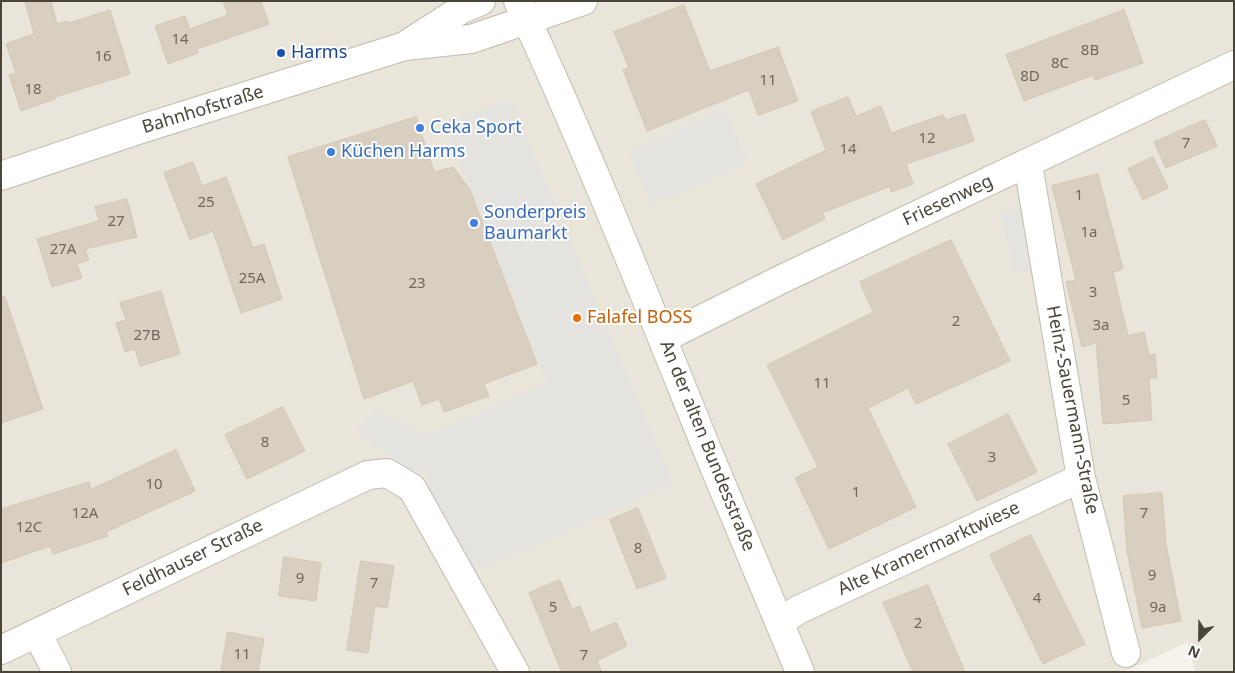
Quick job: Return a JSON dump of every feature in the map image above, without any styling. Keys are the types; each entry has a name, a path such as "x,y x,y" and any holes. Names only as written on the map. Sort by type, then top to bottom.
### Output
{"street":[{"name":"Bahnhofstraße","path":"405,46 462,9 481,1"},
{"name":"Bahnhofstraße","path":"1,176 141,128 405,46 471,39 523,11 583,1"},
{"name":"An der alten Bundesstraße","path":"523,11 664,338 708,451 800,672"},
{"name":"Friesenweg","path":"664,338 782,279 1234,65"},
{"name":"Heinz-Sauermann-Straße","path":"1028,164 1081,478 1126,653"},
{"name":"Feldhauser Straße","path":"1,650 368,474 387,473 399,478 412,488 515,672"},
{"name":"Alte Kramermarktwiese","path":"779,622 800,609 1081,478"},
{"path":"38,633 57,672"}],"shaded area":[{"path":"1,1 1234,1 1234,672 1195,672 1187,642 1124,672 1,672"},
{"path":"511,101 673,484 471,573 426,491 428,476 408,468 355,432 376,411 429,435 547,383 443,122"},
{"path":"724,109 748,162 652,205 629,152"},
{"path":"1028,207 1041,269 1014,274 1001,213"}],"building":[{"path":"25,1 51,1 57,24 68,21 69,23 110,10 130,74 55,97 55,99 21,111 9,75 16,73 6,44 34,34"},
{"path":"223,1 261,1 269,24 197,49 198,53 168,64 155,26 185,16 190,29 228,15"},
{"path":"684,5 710,71 778,47 798,101 758,115 749,90 647,131 623,70 629,68 614,32"},
{"path":"1124,10 1143,63 1095,80 1093,75 1024,101 1006,55"},
{"path":"848,97 856,116 881,106 891,133 943,115 946,120 965,114 974,141 906,164 913,184 891,192 890,186 822,213 825,219 783,240 756,184 826,150 811,112"},
{"path":"416,117 434,172 453,167 470,190 537,364 484,384 489,396 444,412 439,399 422,405 413,381 364,399 288,157"},
{"path":"1205,120 1217,146 1166,168 1154,142"},
{"path":"1153,157 1168,188 1143,200 1128,169"},
{"path":"193,162 202,186 226,177 253,248 264,244 282,299 241,313 213,231 190,240 164,173"},
{"path":"1098,174 1123,269 1113,272 1128,336 1144,332 1149,355 1155,354 1157,378 1149,378 1152,420 1103,424 1096,343 1082,347 1066,282 1076,280 1052,186"},
{"path":"127,199 137,237 85,249 89,260 77,264 82,278 52,287 37,239 99,221 95,207"},
{"path":"951,240 1010,361 916,404 908,388 868,408 916,507 829,549 795,478 818,467 767,365 873,312 860,282"},
{"path":"161,291 180,354 140,366 135,349 125,352 116,323 126,320 120,303"},
{"path":"5,297 43,409 1,423 1,298"},
{"path":"283,407 305,451 247,479 225,435"},
{"path":"1008,414 1037,472 977,501 948,444"},
{"path":"176,450 195,491 106,532 108,536 53,554 50,546 1,563 1,509 89,482 91,489"},
{"path":"1162,493 1166,544 1181,621 1142,628 1127,550 1123,496"},
{"path":"638,508 666,578 637,589 610,520"},
{"path":"1031,535 1085,644 1043,664 990,555"},
{"path":"284,557 321,563 316,601 279,596"},
{"path":"361,561 394,566 387,608 375,606 368,653 347,650"},
{"path":"560,580 572,609 580,606 591,633 616,622 627,646 597,661 602,672 562,672 529,593"},
{"path":"928,585 965,672 913,672 883,603"},
{"path":"228,632 264,639 258,672 221,672"}],"place":[{"name":"Harms","path":"281,53"},
{"name":"Ceka Sport","path":"420,128"},
{"name":"Küchen Harms","path":"331,152"},
{"name":"Sonderpreis Baumarkt","path":"474,223"},
{"name":"Falafel BOSS","path":"577,318"}]}
